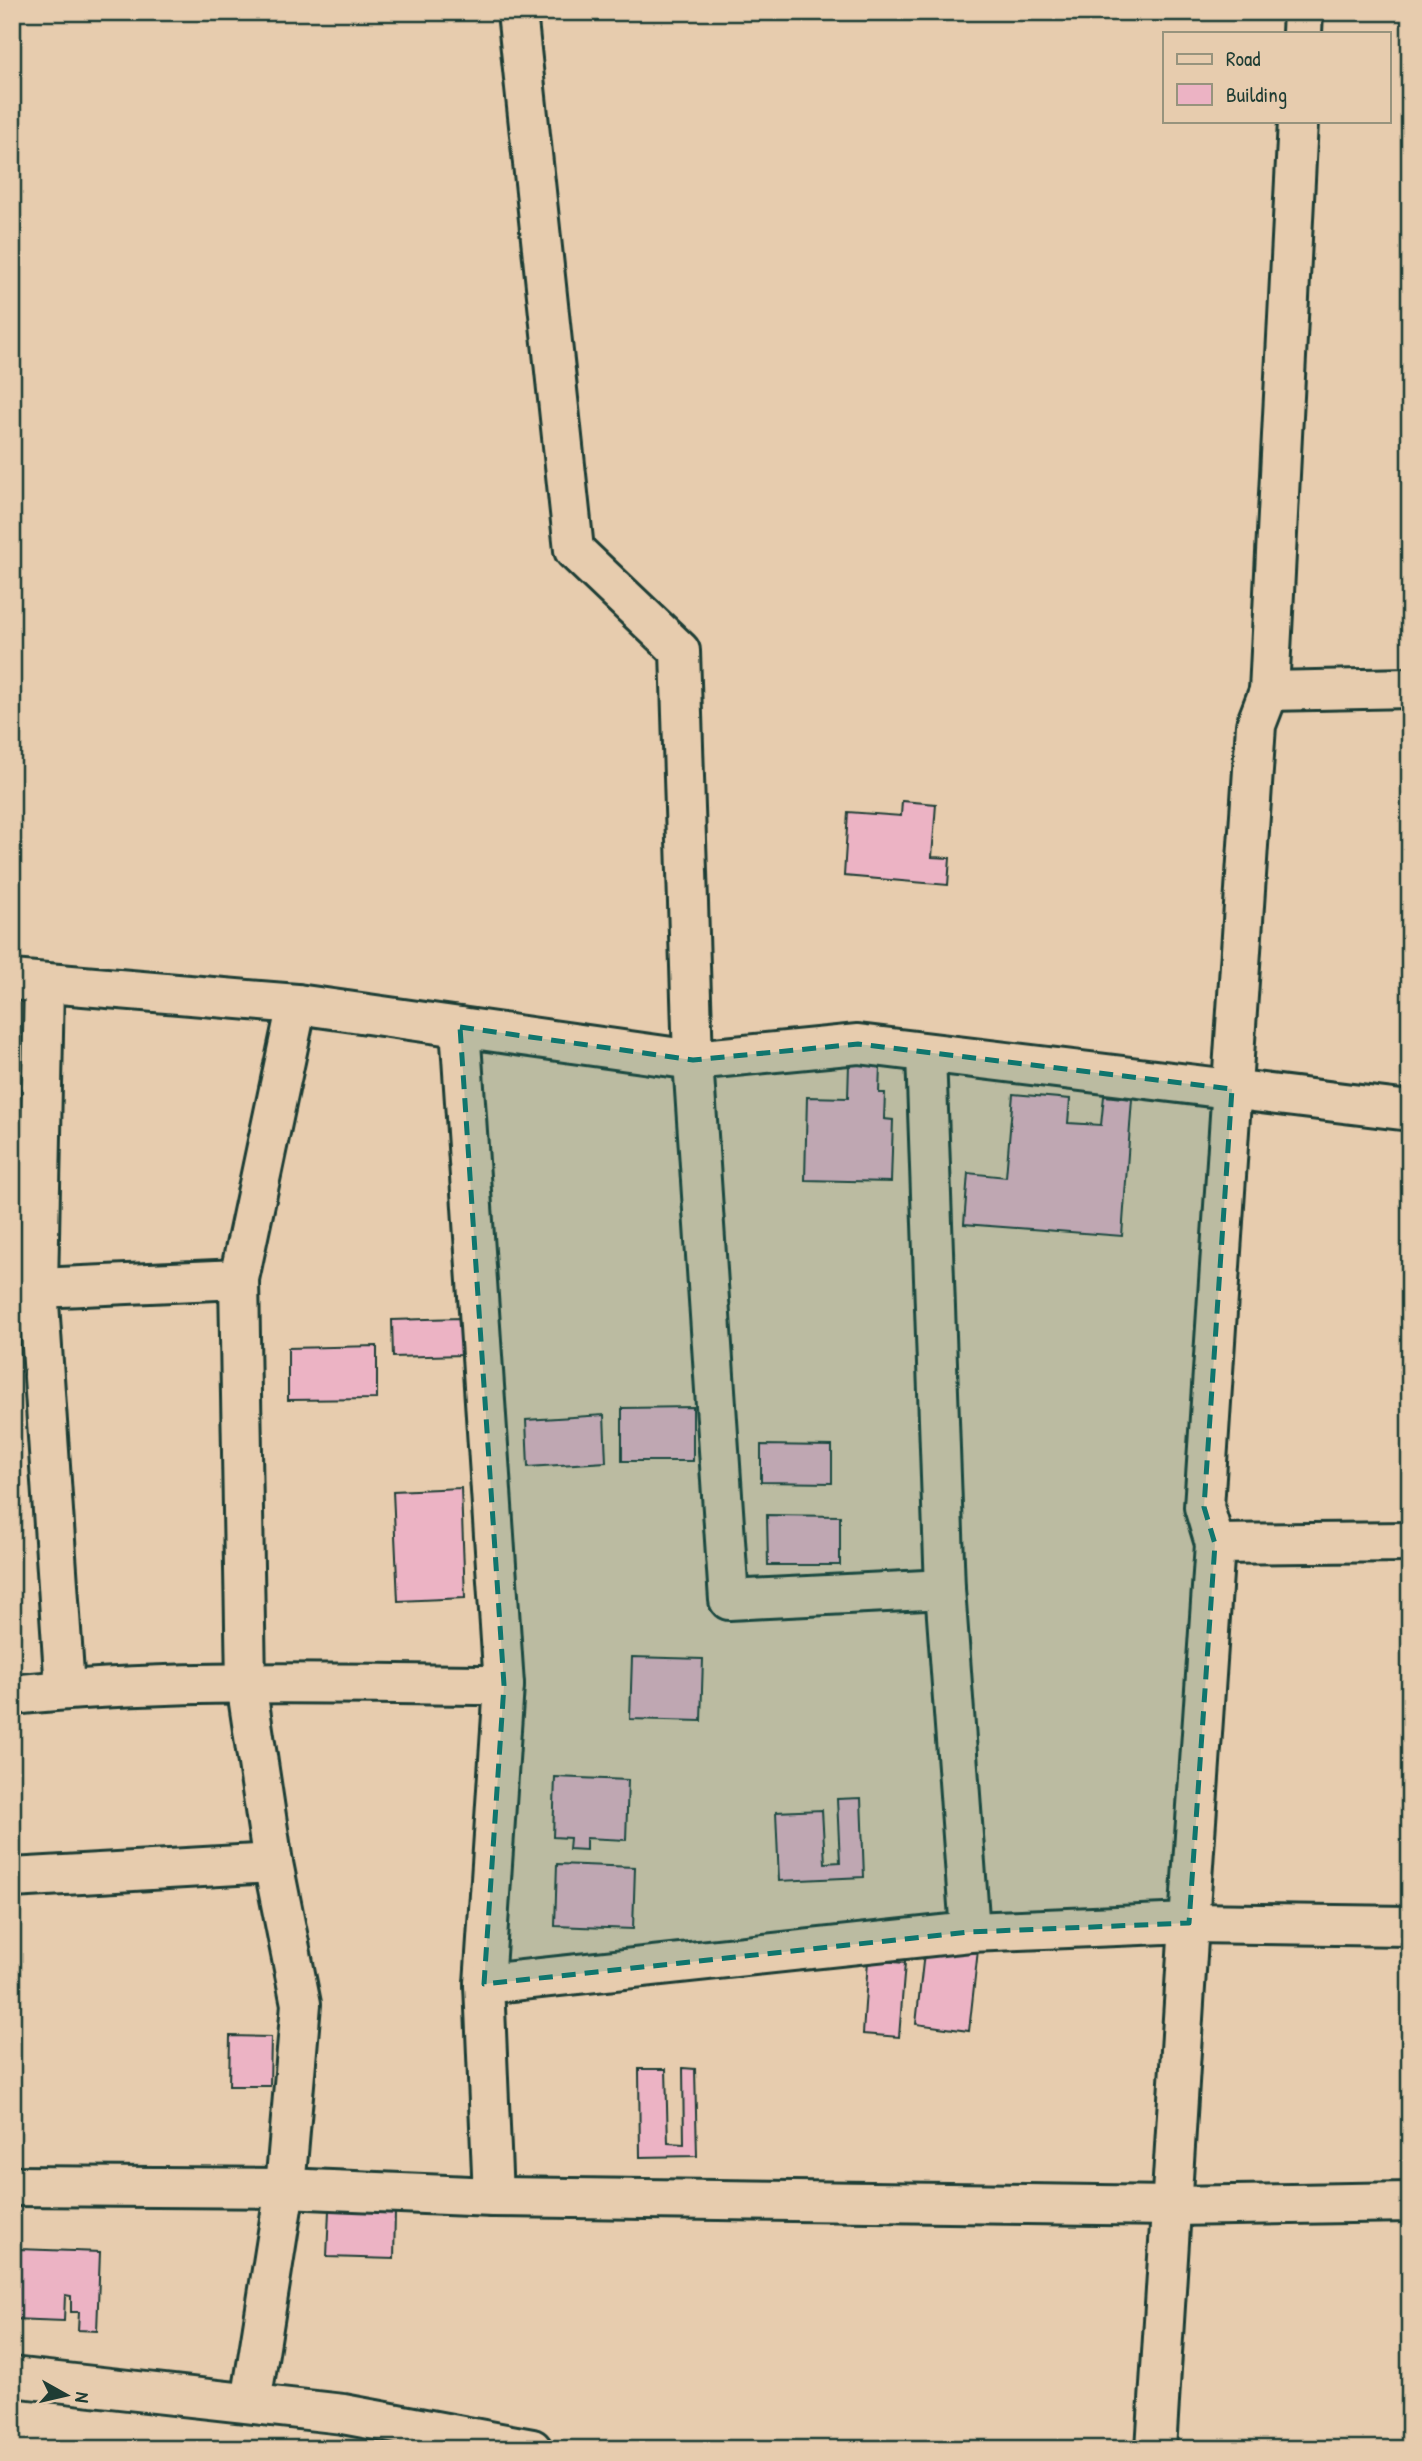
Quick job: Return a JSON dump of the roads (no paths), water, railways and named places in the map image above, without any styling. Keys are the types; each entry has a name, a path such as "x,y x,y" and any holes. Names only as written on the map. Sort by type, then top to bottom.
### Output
{"street":[{"path":"517,12 574,550 680,651 693,1060 729,1600 945,1589"},
{"path":"1302,32 1303,12"},
{"path":"1156,2449 1215,1544 1204,1507 1256,725 1269,691 1298,122"},
{"path":"1269,691 1410,688"},
{"path":"65,1689 38,1288 28,982 297,1004 693,1060 858,1044 1410,1111"},
{"path":"251,2403 285,2188 301,2004 274,1863 246,1683 239,1279 297,1004"},
{"path":"460,1027 504,1685 484,1984 494,2197"},
{"path":"926,1054 945,1589 970,1932"},
{"path":"38,1288 239,1279"},
{"path":"1215,1544 1410,1542"},
{"path":"12,1695 65,1689 246,1683 504,1685"},
{"path":"12,1878 274,1863"},
{"path":"484,1984 970,1932 1189,1923 1410,1926"},
{"path":"12,2186 285,2188 494,2197 1172,2206 1410,2202"},
{"path":"12,2376 342,2414 532,2449"}]}
